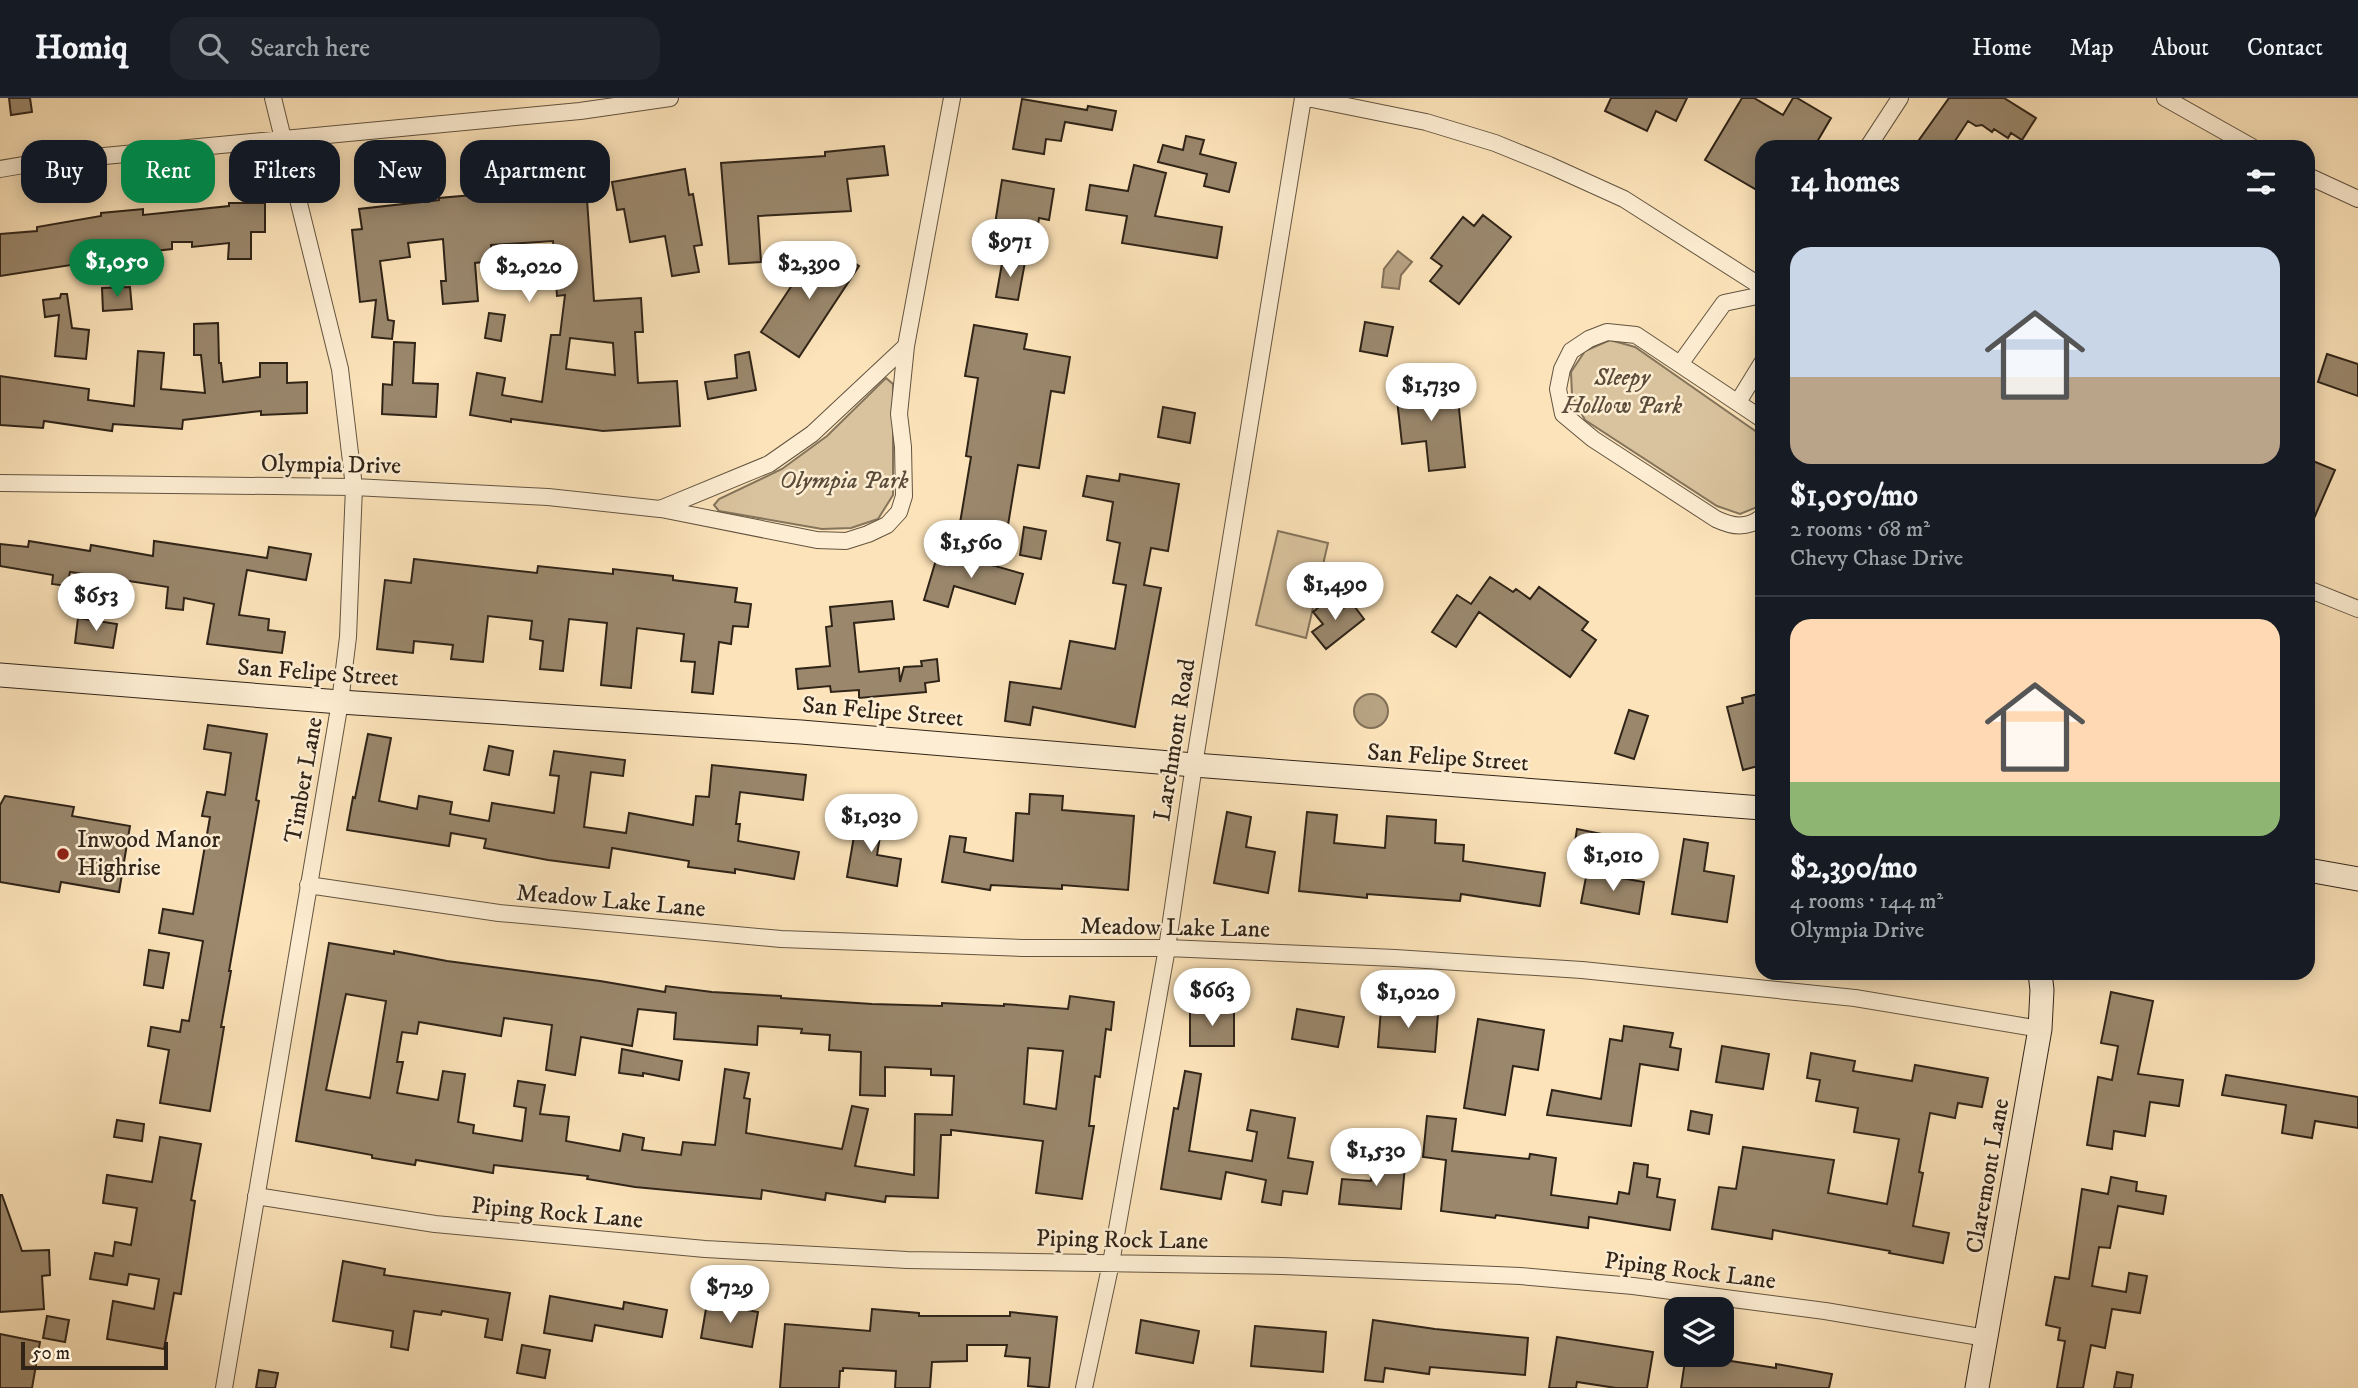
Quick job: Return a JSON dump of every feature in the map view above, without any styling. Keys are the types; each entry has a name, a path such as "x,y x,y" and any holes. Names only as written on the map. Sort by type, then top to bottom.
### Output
{"main road":[{"name":"San Felipe Street","path":"0,675 340,702 801,732 1755,807"},
{"path":"2315,871 2358,879"},
{"name":"Claremont Lane","path":"1977,1388 2040,1029 2041,980"}],"street":[{"name":"Timber Lane","path":"273,98 284,140"},
{"path":"284,140 580,111 670,98"},
{"name":"Olympia Drive","path":"0,483 354,487 548,497 660,509 817,540 846,541 887,525 899,512 904,496 899,414 906,346 951,98"},
{"path":"1305,98 1426,122 1495,143 1549,164 1624,199 1755,283"},
{"name":"Larchmont Road","path":"1084,1388 1111,1263 1167,948 1194,765 1305,98"},
{"path":"1873,140 1900,98"},
{"path":"2165,98 2240,140"},
{"path":"0,169 41,162 229,145"},
{"path":"2315,179 2358,199"},
{"name":"Timber Lane","path":"224,1388 340,702 348,637 354,487 340,369 299,203"},
{"path":"1680,365 1724,303 1755,296"},
{"path":"1755,414 1636,335 1607,332 1589,339 1571,351 1562,369 1558,389 1563,415 1593,439 1716,519 1732,527 1755,522"},
{"name":"Olympia Drive","path":"660,509 769,464 812,434 906,346"},
{"path":"1738,402 1755,374"},
{"path":"2315,592 2358,609"},
{"name":"Meadow Lake Lane","path":"308,885 499,913 781,939 1022,948 1167,948 1582,970 1855,998 2040,1029"},
{"name":"Piping Rock Lane","path":"256,1196 435,1224 705,1249 907,1260 1282,1266 1520,1276 1633,1286 1798,1308 1986,1338"}],"green space":[{"name":"Sleepy Hollow Park","path":"1610,340 1635,347 1755,431 1755,508 1740,514 1717,506 1585,420 1572,396 1571,372 1585,351"},
{"name":"Olympia Park","path":"886,378 893,384 893,495 878,519 851,528 822,529 719,511 714,505 719,499 782,469 827,436"},
{"path":"1278,531 1328,543 1306,638 1256,625"}],"shaded area":[{"path":"1398,251 1412,262 1401,275 1399,289 1382,287 1384,269"},
{"path":"1371,694 1383,699 1388,711 1383,723 1371,728 1359,723 1354,711 1359,699"}],"building":[{"path":"9,98 30,98 32,112 11,115"},
{"path":"1611,98 1687,98 1676,121 1656,111 1647,131 1605,111"},
{"path":"1742,98 1754,98 1783,115 1793,98 1797,98 1831,118 1818,140 1755,140 1755,189 1705,160"},
{"path":"1949,98 2004,98 2036,118 2022,140 2011,133 2008,138 1994,129 1992,132 1982,125 1976,126 1968,121 1956,140 1919,140"},
{"path":"1022,99 1087,110 1088,106 1116,111 1112,130 1065,122 1061,141 1046,139 1044,154 1013,149"},
{"path":"1186,136 1204,140 1200,154 1236,163 1229,192 1204,186 1207,174 1158,162 1163,145 1183,150"},
{"path":"884,146 888,175 847,179 851,211 758,216 761,262 729,264 721,163 825,156 825,152"},
{"path":"1134,165 1166,173 1155,216 1222,227 1217,258 1122,243 1127,216 1086,210 1090,185 1128,191"},
{"path":"685,169 689,195 693,194 702,245 694,246 699,272 672,276 665,236 630,242 624,209 617,210 612,182"},
{"path":"1002,180 1054,189 1049,220 1039,218 1037,231 995,224"},
{"path":"460,196 460,203 587,203 594,301 641,298 643,332 635,332 638,383 677,381 680,426 603,431 470,415 477,373 505,378 502,395 542,402 551,335 560,335 565,295 557,296 553,241 491,245 492,261 475,263 478,301 443,304 441,281 446,281 443,239 408,243 410,257 380,261 388,320 394,321 392,339 372,337 376,300 360,302 352,230 362,229 359,209 412,203 446,203 446,197","holes":["570,338 613,343 615,375 566,369"]},
{"path":"229,203 265,203 265,232 251,232 251,259 228,259 229,243 192,247 192,242 172,242 172,249 84,259 84,263 0,276 0,234 37,231 37,227 101,216 101,213 143,209 143,215 229,206"},
{"path":"1483,215 1511,237 1459,304 1430,281 1442,266 1431,258 1463,217 1474,226"},
{"path":"832,248 859,266 799,357 761,332 812,255 823,263"},
{"path":"1003,258 1025,262 1018,300 996,297"},
{"path":"130,287 132,309 103,311 102,288"},
{"path":"61,294 67,294 72,328 89,330 86,359 55,356 59,315 45,317 43,300 60,298"},
{"path":"489,313 505,315 501,341 485,338"},
{"path":"1365,322 1393,327 1387,356 1360,351"},
{"path":"218,323 219,363 223,382 260,377 260,363 287,363 287,383 307,382 307,413 261,415 261,411 183,420 182,429 113,424 112,431 44,421 43,428 0,425 0,376 89,389 88,400 134,406 138,351 164,353 161,389 205,393 201,355 194,355 194,324"},
{"path":"974,325 1027,334 1024,349 1070,357 1064,393 1051,391 1039,468 1018,465 1007,531 960,523 971,457 966,456 978,378 965,376"},
{"path":"394,342 415,343 413,383 438,384 436,417 382,414 383,384 392,385"},
{"path":"749,352 756,390 708,399 705,382 737,378 735,355"},
{"path":"2327,354 2358,364 2358,396 2318,382"},
{"path":"1436,378 1439,401 1458,399 1465,467 1429,471 1426,441 1402,444 1395,382"},
{"path":"1163,407 1195,413 1190,443 1158,437"},
{"path":"2315,462 2335,470 2315,516"},
{"path":"1120,474 1179,484 1168,551 1151,548 1144,585 1161,588 1135,727 1033,707 1030,725 1005,721 1010,682 1061,689 1070,641 1115,649 1126,585 1113,583 1120,543 1107,540 1113,502 1083,496 1087,476 1119,481"},
{"path":"1024,527 1046,531 1041,559 1020,555"},
{"path":"29,541 90,551 91,545 153,556 154,541 267,558 269,547 311,554 306,580 247,570 239,615 269,619 268,630 285,632 282,653 207,644 214,604 184,598 183,610 166,608 168,587 70,572 67,586 52,584 53,575 0,566 0,544 28,547"},
{"path":"939,550 1023,574 1015,604 954,586 948,607 924,600"},
{"path":"414,559 537,573 538,566 613,574 613,569 673,576 673,580 737,588 735,602 751,604 748,627 733,626 731,644 719,642 713,694 692,692 695,662 681,661 684,634 637,628 631,688 601,685 607,623 569,619 563,671 540,669 543,641 530,639 532,621 488,616 483,662 451,659 453,645 414,641 413,653 377,649 385,580 411,583"},
{"path":"1490,577 1530,599 1539,587 1588,622 1582,630 1596,640 1570,677 1479,612 1456,647 1432,632 1457,595 1471,604"},
{"path":"1331,597 1341,610 1351,602 1364,619 1326,649 1312,632 1323,624 1313,612"},
{"path":"892,601 894,619 854,623 859,672 899,668 900,682 904,667 922,666 921,661 937,659 939,681 925,683 926,692 859,698 859,690 831,692 830,686 798,689 796,669 830,666 826,627 832,626 830,607"},
{"path":"78,618 117,624 113,648 75,643"},
{"path":"1755,695 1755,767 1743,770 1727,707 1743,703 1742,698"},
{"path":"1629,710 1648,716 1634,759 1615,753"},
{"path":"208,725 267,734 256,800 259,801 229,971 221,1027 224,1027 210,1111 160,1103 169,1050 148,1046 151,1027 180,1032 182,1020 189,1021 203,941 159,933 163,909 193,914 210,817 202,816 207,792 225,795 231,753 204,749"},
{"path":"368,734 391,738 379,801 417,809 419,796 452,802 450,814 489,821 492,803 554,813 559,776 550,775 554,751 625,760 623,776 591,772 584,827 626,833 629,813 693,825 696,796 709,797 712,765 806,775 803,800 740,792 736,824 740,824 738,841 799,852 794,879 735,869 735,873 688,867 689,861 612,848 609,868 484,848 486,839 451,833 449,846 347,830"},
{"path":"489,746 513,751 509,775 484,770"},
{"path":"1030,794 1063,796 1062,810 1134,816 1128,890 1062,885 1062,889 991,885 990,890 942,882 950,836 966,838 964,852 1013,861 1016,813 1029,814"},
{"name":"Inwood Manor Highrise","path":"5,796 74,807 72,816 130,826 119,892 61,882 59,892 0,882 0,805"},
{"path":"1227,812 1251,817 1246,847 1275,852 1268,893 1214,883"},
{"path":"1307,812 1337,815 1334,843 1385,848 1387,816 1436,820 1435,843 1464,845 1463,861 1545,873 1540,906 1461,894 1460,901 1367,894 1367,898 1299,891"},
{"path":"858,813 883,817 877,855 901,859 897,886 847,877"},
{"path":"1577,829 1602,834 1599,853 1574,849"},
{"path":"1684,839 1708,843 1704,871 1734,876 1727,922 1672,914"},
{"path":"1587,872 1644,882 1639,914 1581,903"},
{"path":"329,943 665,992 666,986 872,1004 1004,1004 1068,1009 1070,996 1114,1002 1111,1030 1106,1029 1100,1077 1095,1076 1089,1126 1094,1126 1082,1199 1036,1193 1043,1141 951,1130 951,1135 941,1135 938,1198 886,1196 885,1202 826,1193 825,1200 762,1190 761,1199 635,1187 587,1179 588,1176 494,1165 493,1173 416,1160 415,1165 296,1141","holes":["346,994 386,1001 370,1098 326,1090","638,1009 676,1013 674,1039 757,1045 758,1026 802,1029 801,1033 830,1035 829,1050 861,1052 860,1095 885,1096 885,1067 931,1069 931,1075 954,1076 952,1115 915,1114 914,1175 855,1166 868,1109 852,1106 842,1149 746,1133 750,1099 744,1098 749,1073 725,1069 715,1145 683,1142 681,1155 642,1150 644,1138 623,1134 620,1151 566,1141 569,1117 540,1114 545,1085 518,1081 514,1106 526,1108 522,1141 473,1133 474,1125 458,1122 465,1074 443,1071 438,1100 397,1093 403,1062 397,1062 402,1032 417,1034 419,1022 501,1036 504,1018 552,1025 546,1070 575,1075 581,1037 632,1046","1028,1048 1063,1051 1056,1109 1024,1104"]},
{"path":"149,950 169,953 163,988 144,985"},
{"path":"2111,992 2153,1001 2138,1074 2183,1080 2179,1106 2150,1102 2145,1136 2114,1131 2112,1149 2087,1145 2098,1077 2112,1080 2118,1046 2101,1043"},
{"path":"1297,1009 1344,1017 1338,1047 1292,1039"},
{"path":"1381,1009 1438,1014 1435,1052 1378,1047"},
{"path":"1190,1010 1234,1010 1234,1046 1190,1046"},
{"path":"1478,1019 1544,1030 1538,1070 1513,1066 1505,1115 1464,1108"},
{"path":"1624,1026 1673,1033 1670,1047 1681,1049 1678,1070 1640,1064 1631,1126 1547,1115 1552,1090 1601,1099 1610,1039 1622,1041"},
{"path":"1722,1046 1769,1054 1763,1089 1716,1082"},
{"path":"622,1049 682,1061 679,1080 643,1073 643,1076 619,1073"},
{"path":"1811,1053 1855,1061 1853,1071 1912,1081 1915,1065 1988,1078 1982,1107 1958,1103 1955,1118 1930,1113 1919,1172 1923,1173 1913,1226 1949,1233 1943,1263 1773,1230 1772,1239 1712,1229 1719,1187 1736,1189 1743,1147 1834,1160 1828,1193 1887,1204 1899,1139 1854,1132 1858,1108 1816,1101 1820,1080 1807,1078"},
{"path":"1185,1071 1201,1074 1189,1151 1252,1161 1257,1132 1247,1130 1251,1110 1295,1118 1288,1158 1313,1162 1307,1194 1283,1191 1281,1205 1262,1202 1266,1180 1226,1172 1221,1199 1161,1189 1174,1108 1178,1109"},
{"path":"2226,1075 2358,1097 2358,1128 2315,1121 2312,1138 2282,1133 2286,1105 2222,1095"},
{"path":"1691,1111 1712,1115 1709,1134 1688,1130"},
{"path":"1427,1116 1456,1119 1452,1151 1529,1159 1530,1154 1556,1158 1551,1195 1617,1204 1619,1192 1629,1194 1634,1163 1648,1165 1647,1177 1660,1179 1657,1197 1675,1200 1670,1230 1589,1217 1588,1228 1496,1215 1495,1218 1441,1211 1446,1160 1423,1157"},
{"path":"117,1120 144,1124 142,1141 114,1137"},
{"path":"160,1137 201,1144 191,1200 195,1201 181,1294 174,1293 164,1349 107,1339 113,1301 154,1309 159,1279 129,1274 127,1285 90,1279 95,1253 113,1256 115,1242 131,1245 137,1208 103,1203 107,1175 152,1182"},
{"path":"1372,1163 1405,1166 1401,1209 1339,1204 1342,1179 1371,1181"},
{"path":"2111,1177 2137,1182 2136,1191 2166,1196 2163,1214 2118,1206 2110,1248 2099,1247 2092,1286 2126,1292 2129,1273 2147,1276 2140,1313 2112,1309 2105,1348 2091,1345 2083,1388 2057,1388 2065,1341 2058,1340 2060,1328 2046,1325 2055,1277 2069,1279 2082,1189 2108,1194"},
{"path":"0,1195 22,1251 49,1250 50,1275 42,1276 44,1309 0,1312"},
{"path":"343,1261 385,1269 384,1275 510,1293 502,1340 485,1337 488,1319 442,1311 441,1315 414,1311 408,1350 391,1347 393,1331 333,1321"},
{"path":"550,1296 623,1309 624,1302 667,1310 662,1337 595,1325 592,1341 544,1333"},
{"path":"707,1303 758,1312 752,1347 701,1338"},
{"path":"872,1309 919,1313 919,1316 1010,1316 1010,1312 1057,1317 1049,1388 1028,1386 1030,1358 1005,1356 1007,1345 967,1345 967,1361 932,1362 930,1388 895,1388 896,1371 843,1368 843,1371 840,1371 839,1388 780,1388 785,1324 870,1331"},
{"path":"47,1316 69,1320 65,1342 43,1338"},
{"path":"1141,1320 1199,1331 1193,1363 1136,1353"},
{"path":"1373,1320 1528,1338 1525,1375 1430,1367 1429,1374 1385,1368 1383,1382 1365,1380"},
{"path":"1255,1326 1326,1332 1323,1372 1251,1366"},
{"path":"0,1334 40,1342 32,1388 0,1388"},
{"path":"1557,1337 1653,1352 1647,1388 1616,1388 1577,1382 1576,1388 1549,1388"},
{"path":"522,1345 550,1350 545,1378 517,1373"},
{"path":"1734,1361 1776,1368 1776,1364 1832,1374 1829,1388 1681,1388 1684,1367 1734,1367"},
{"path":"259,1370 278,1373 275,1388 256,1388"},
{"path":"2117,1372 2133,1375 2131,1388 2114,1388"}],"place":[{"name":"Inwood Manor Highrise","path":"63,854"}]}
